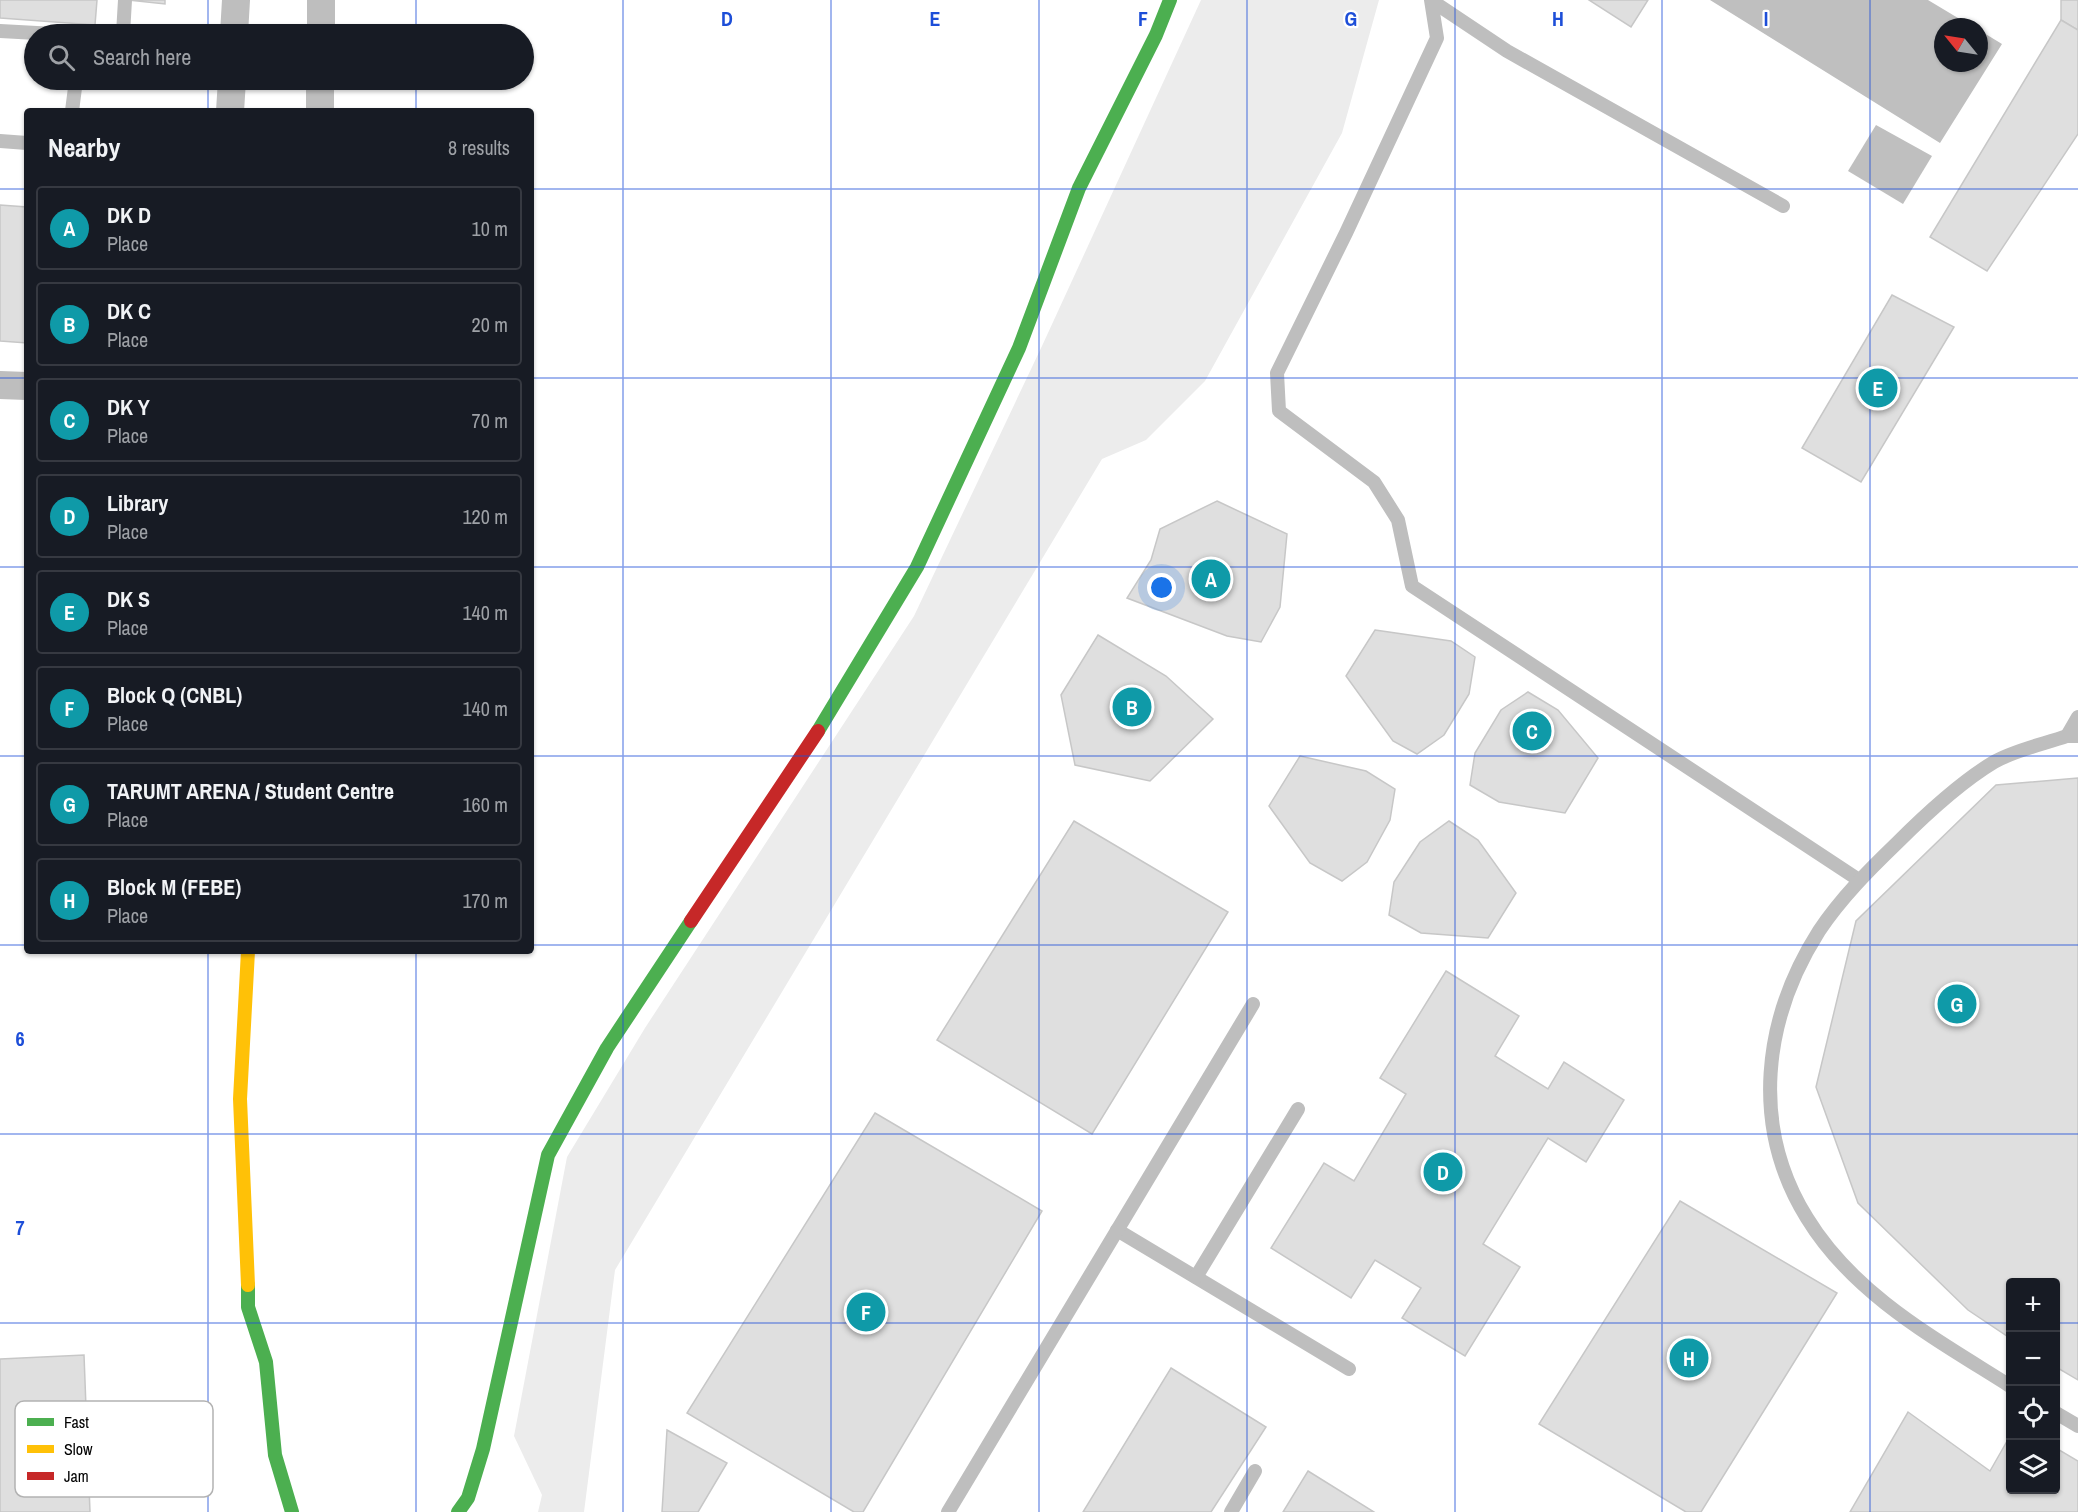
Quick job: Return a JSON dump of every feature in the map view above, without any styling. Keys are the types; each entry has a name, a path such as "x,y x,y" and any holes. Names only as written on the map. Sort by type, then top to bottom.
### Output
{"street":[{"path":"235,24 236,0"},
{"path":"321,0 321,24"},
{"path":"458,1512 468,1498 483,1449 548,1155 607,1048 841,696 917,567 1020,348 1079,188 1156,35 1170,0"},
{"path":"230,108 231,90"},
{"path":"320,90 320,108"},
{"path":"0,384 24,386"},
{"path":"248,954 240,1099 247,1227 248,1307 266,1362 275,1455 292,1512"}],"lane":[{"path":"124,24 125,0"},
{"path":"1432,0 1507,51 1783,206"},
{"path":"1432,0 1437,38 1346,233 1277,373 1279,411 1374,482 1398,520 1412,586 1859,880"},
{"path":"0,31 24,32"},
{"path":"72,108 75,90"},
{"path":"0,141 24,142"},
{"path":"2006,1383 1920,1328 1867,1290 1835,1258 1807,1219 1782,1172 1773,1135 1769,1101 1776,1032 1797,972 1820,931 1859,880 1921,820 1996,761 2072,736 2078,717"},
{"path":"948,1512 1253,1004"},
{"path":"1196,1277 1298,1109"},
{"path":"1117,1230 1349,1369"},
{"path":"2060,1416 2078,1426"},
{"path":"1232,1512 1255,1471"}],"shaded area":[{"path":"1201,0 1379,0 1342,133 1205,381 1146,440 1102,459 615,1270 584,1512 538,1512 542,1495 514,1436 567,1157 645,1028 914,616 1042,346"},
{"path":"1710,0 1928,0 1958,18 1934,18 1934,72 1984,72 1940,143"},
{"path":"1988,35 2002,44 1988,66"},
{"path":"1876,125 1932,156 1903,204 1848,171"}],"building":[{"path":"0,0 97,0 95,24 0,18"},
{"path":"128,0 165,0 165,4"},
{"path":"1589,0 1648,0 1631,27"},
{"path":"2061,0 2078,0 2078,30 2061,20"},
{"path":"2061,20 2078,30 2078,134 1987,271 1930,237"},
{"path":"0,205 24,207 24,343 0,341"},
{"path":"1892,295 1954,327 1861,482 1802,448"},
{"path":"1217,501 1287,534 1280,607 1261,642 1227,636 1127,598 1151,560 1160,529"},
{"path":"1375,630 1451,641 1475,657 1469,694 1444,735 1417,754 1393,741 1346,676"},
{"path":"1098,635 1166,676 1213,719 1150,781 1075,765 1061,695"},
{"path":"1528,692 1558,710 1598,758 1565,813 1499,802 1470,785 1475,753 1501,710"},
{"path":"1300,756 1366,771 1395,789 1390,820 1367,862 1342,881 1310,863 1269,806"},
{"path":"2078,778 2078,1380 2060,1369 2060,1278 2006,1278 2006,1335 1968,1310 1858,1203 1816,1087 1856,921 1996,785"},
{"path":"1074,821 1228,912 1092,1134 937,1040"},
{"path":"1449,821 1478,840 1516,893 1488,938 1421,933 1389,915 1394,882 1420,842"},
{"path":"1446,971 1519,1016 1495,1056 1548,1089 1564,1062 1624,1100 1586,1162 1548,1138 1483,1244 1520,1267 1465,1356 1402,1318 1421,1288 1375,1260 1351,1298 1271,1248 1324,1163 1354,1181 1406,1094 1380,1078"},
{"path":"875,1113 1042,1211 863,1512 854,1512 687,1413"},
{"path":"1680,1201 1837,1293 1701,1512 1686,1512 1539,1424"},
{"path":"84,1355 86,1401 15,1401 15,1497 89,1497 90,1512 0,1512 0,1359"},
{"path":"1171,1368 1266,1427 1211,1512 1083,1512"},
{"path":"1908,1412 1990,1471 2006,1443 2006,1494 2060,1494 2060,1450 2078,1461 2078,1512 1850,1512"},
{"path":"667,1430 727,1463 698,1512 662,1512"},
{"path":"1308,1471 1374,1512 1283,1512"}],"traffic: fast":[{"path":"818,731 917,567 1019,348 1079,188 1156,35 1170,0"},
{"path":"458,1512 468,1498 483,1449 548,1155 607,1048 691,921"},
{"path":"248,1285 248,1307 266,1362 275,1455 292,1512"}],"traffic: slow":[{"path":"248,954 240,1099 248,1285"}],"traffic: jam":[{"path":"691,921 818,731"}],"place":[{"name":"DK S","path":"1878,388"},
{"name":"DK D","path":"1211,579"},
{"name":"DK C","path":"1132,707"},
{"name":"DK Y","path":"1532,731"},
{"name":"TARUMT ARENA / Student Centre","path":"1957,1004"},
{"name":"Library","path":"1443,1172"},
{"name":"Block Q (CNBL)","path":"866,1312"},
{"name":"Block M (FEBE)","path":"1689,1358"}]}
